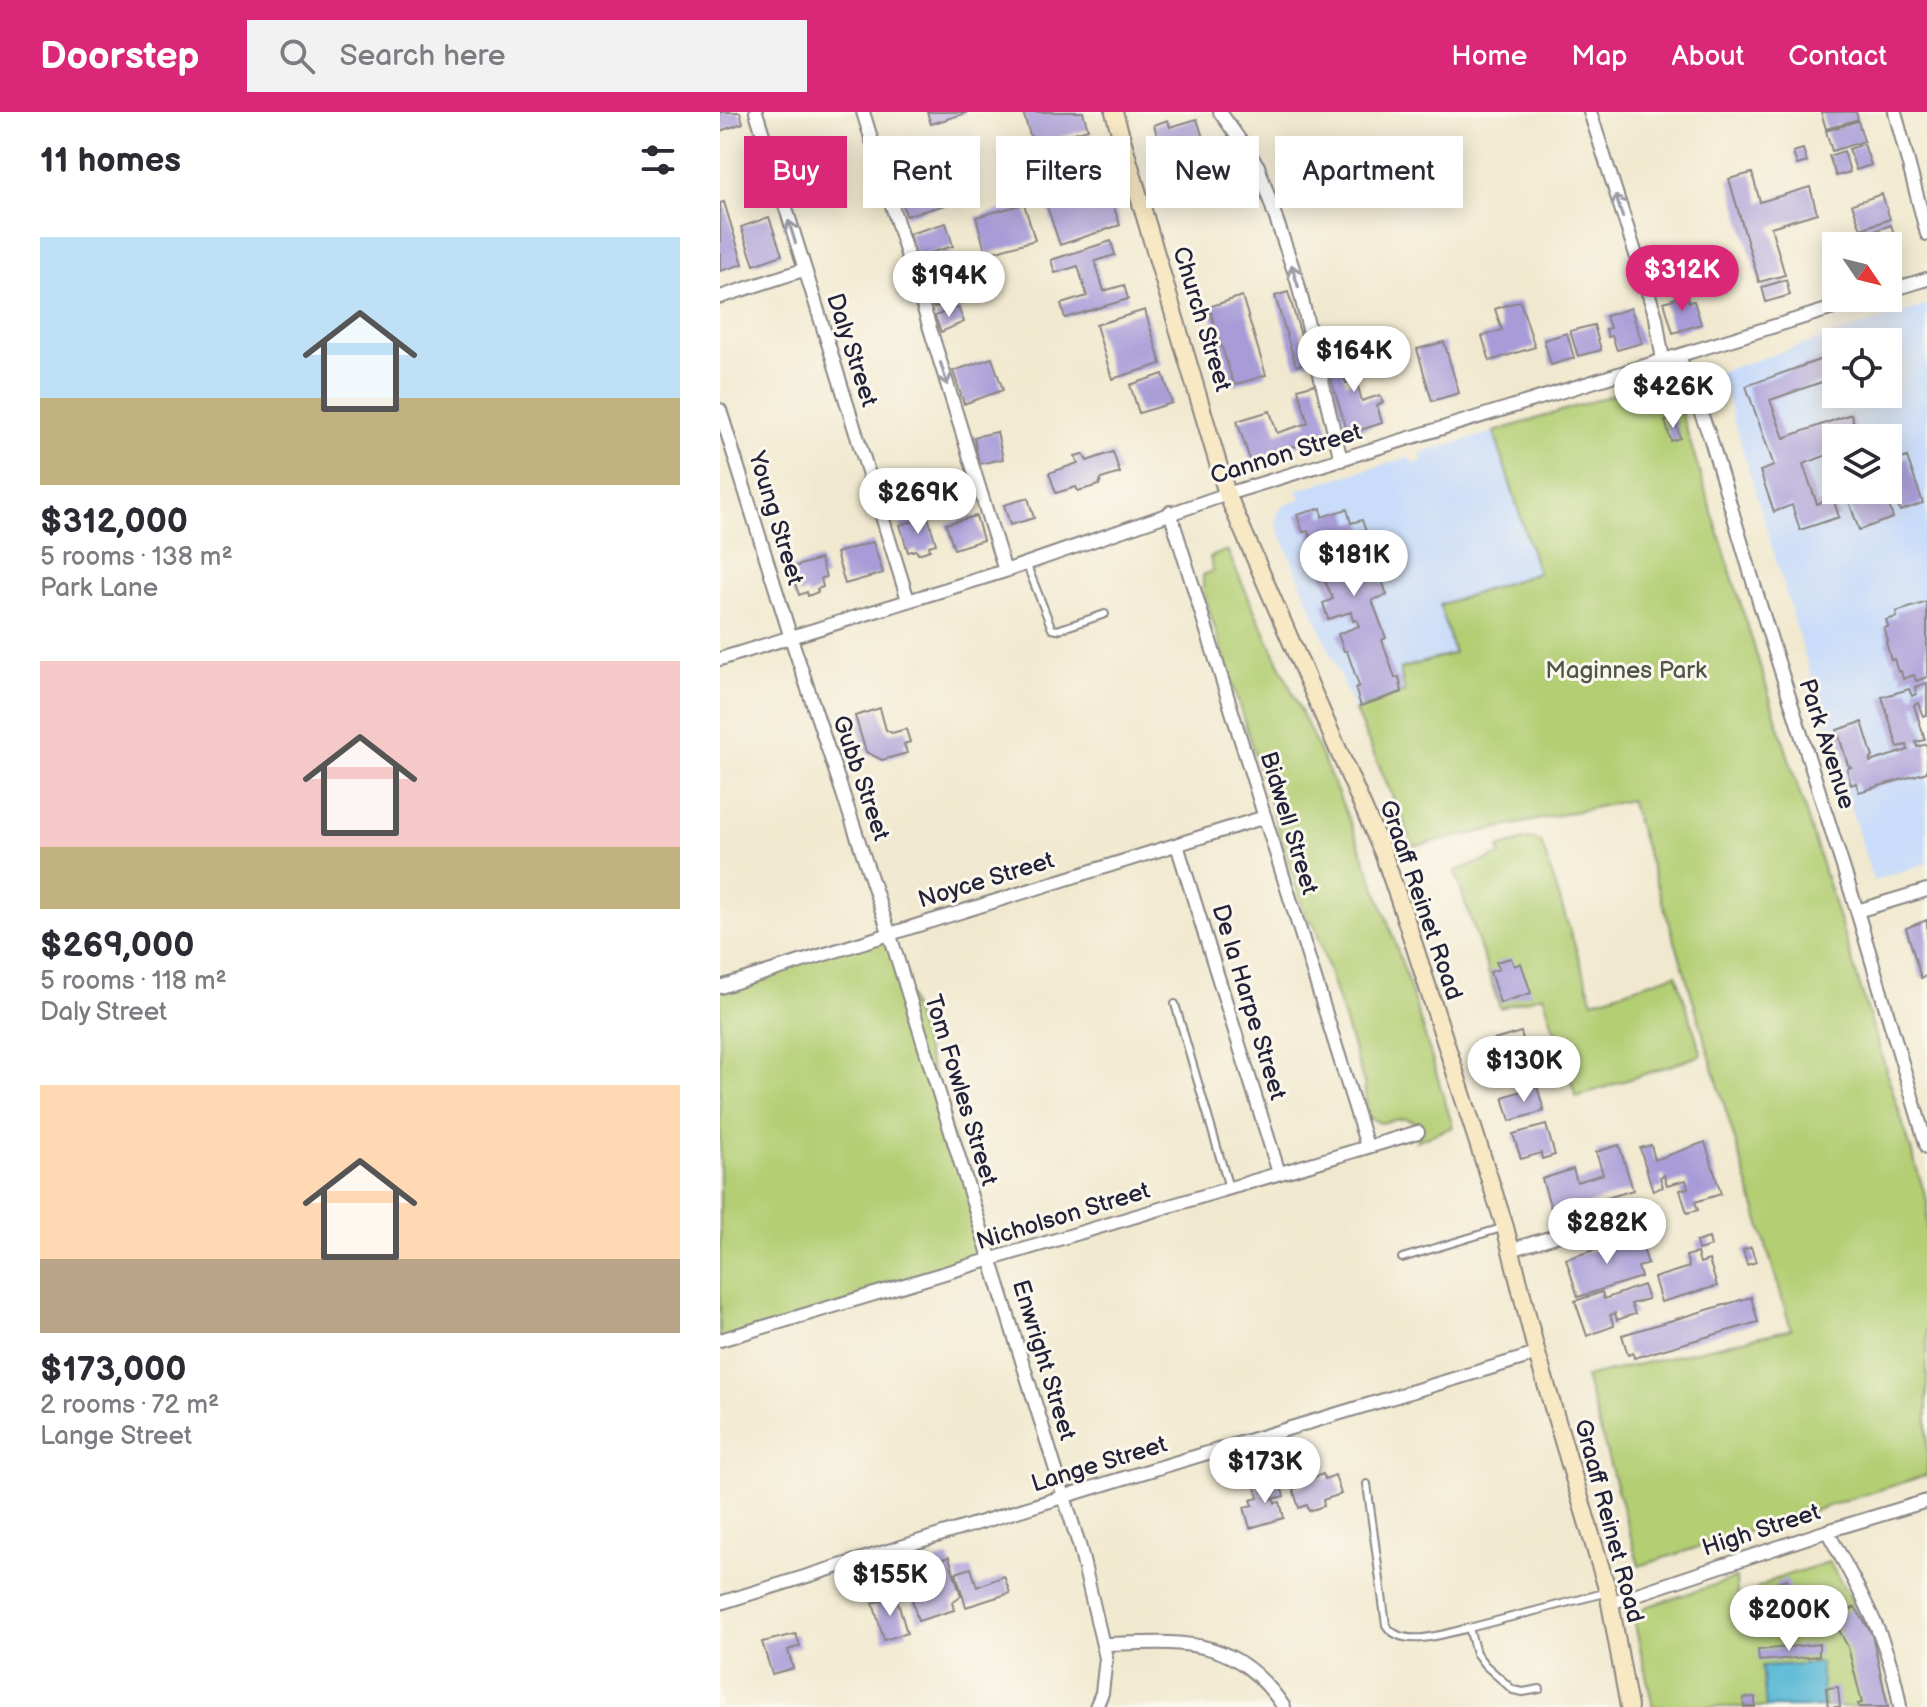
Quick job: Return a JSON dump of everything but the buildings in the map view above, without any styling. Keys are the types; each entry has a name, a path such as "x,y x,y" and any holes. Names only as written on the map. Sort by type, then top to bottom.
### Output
{"main road":[{"name":"Church Street","path":"1114,112 1227,494"},
{"name":"Graaff Reinet Road","path":"1227,494 1383,853 1505,1227 1537,1354 1609,1598 1629,1707"}],"street":[{"name":"Daly Street","path":"756,112 908,600"},
{"path":"863,112 1005,571"},
{"path":"1220,112 1258,166 1297,280 1341,460"},
{"path":"1590,112 1656,317 1663,361"},
{"path":"1895,112 1927,234"},
{"path":"720,297 803,270"},
{"path":"1902,287 1927,279"},
{"name":"Cannon Street","path":"720,659 1005,571 1227,494 1822,312"},
{"name":"Park Avenue","path":"1679,356 1710,437 1927,1147"},
{"name":"Young Street","path":"720,410 791,638"},
{"name":"Bidwell Street","path":"1170,512 1367,1146"},
{"name":"Gubb Street","path":"791,638 889,932"},
{"name":"Noyce Street","path":"721,984 1265,817"},
{"name":"De la Harpe Street","path":"1177,845 1279,1173"},
{"path":"1857,911 1927,890"},
{"name":"Tom Fowles Street","path":"889,932 991,1261"},
{"name":"Nicholson Street","path":"720,1340 1418,1132"},
{"path":"1510,1250 1641,1210"},
{"name":"Enwright Street","path":"991,1261 1080,1548 1105,1651"},
{"name":"Lange Street","path":"720,1603 1537,1354"},
{"name":"High Street","path":"1609,1598 1927,1501"},
{"path":"1827,1531 1875,1620 1896,1679 1900,1707"},
{"path":"720,1589 735,1598"},
{"path":"1096,1707 1102,1693 1105,1651 1204,1646 1224,1652 1245,1664 1284,1707"}],"lane":[{"path":"1026,563 1052,629 1105,614"},
{"path":"1175,1004 1229,1188"},
{"path":"1402,1258 1505,1227"},
{"path":"1367,1484 1386,1625 1391,1633 1400,1638 1431,1636 1609,1598"},
{"path":"1469,1628 1476,1653 1510,1687 1523,1692 1540,1689"}],"shaded area":[{"path":"1927,305 1927,553 1924,555 1927,570 1927,863 1873,881 1719,372 1822,339 1822,408 1902,408 1902,328 1856,328"},
{"path":"1494,432 1538,573 1440,605 1454,653 1400,669 1405,692 1355,711 1276,524 1278,512 1286,504 1301,499 1297,490 1409,457 1413,464 1422,461 1420,453"}],"green space":[{"name":"Maginnes Park","path":"1650,383 1678,403 1927,1201 1927,1475 1639,1566 1585,1377 1791,1329 1630,800 1414,846 1355,711 1405,692 1400,669 1454,653 1440,605 1538,573 1494,432"},
{"path":"1227,550 1356,837 1414,1002 1453,1127 1416,1141 1420,1130 1413,1121 1399,1119 1380,1123 1368,1117 1364,1083 1314,924 1306,918 1203,590 1203,575 1213,571 1210,557"},
{"path":"1530,838 1541,842 1593,1001 1676,974 1702,1055 1576,1097 1543,995 1500,1008 1455,871 1501,855 1499,848"},
{"path":"889,932 991,1261 720,1340 720,987"},
{"path":"1829,1562 1872,1634 1888,1707 1653,1707 1634,1620 1645,1607 1736,1578 1738,1604 1768,1582"}],"water":[{"path":"1783,1608 1806,1611 1813,1619 1804,1629 1791,1634 1764,1630 1761,1620 1772,1611"},
{"path":"1820,1663 1824,1707 1766,1707 1762,1666"}]}
